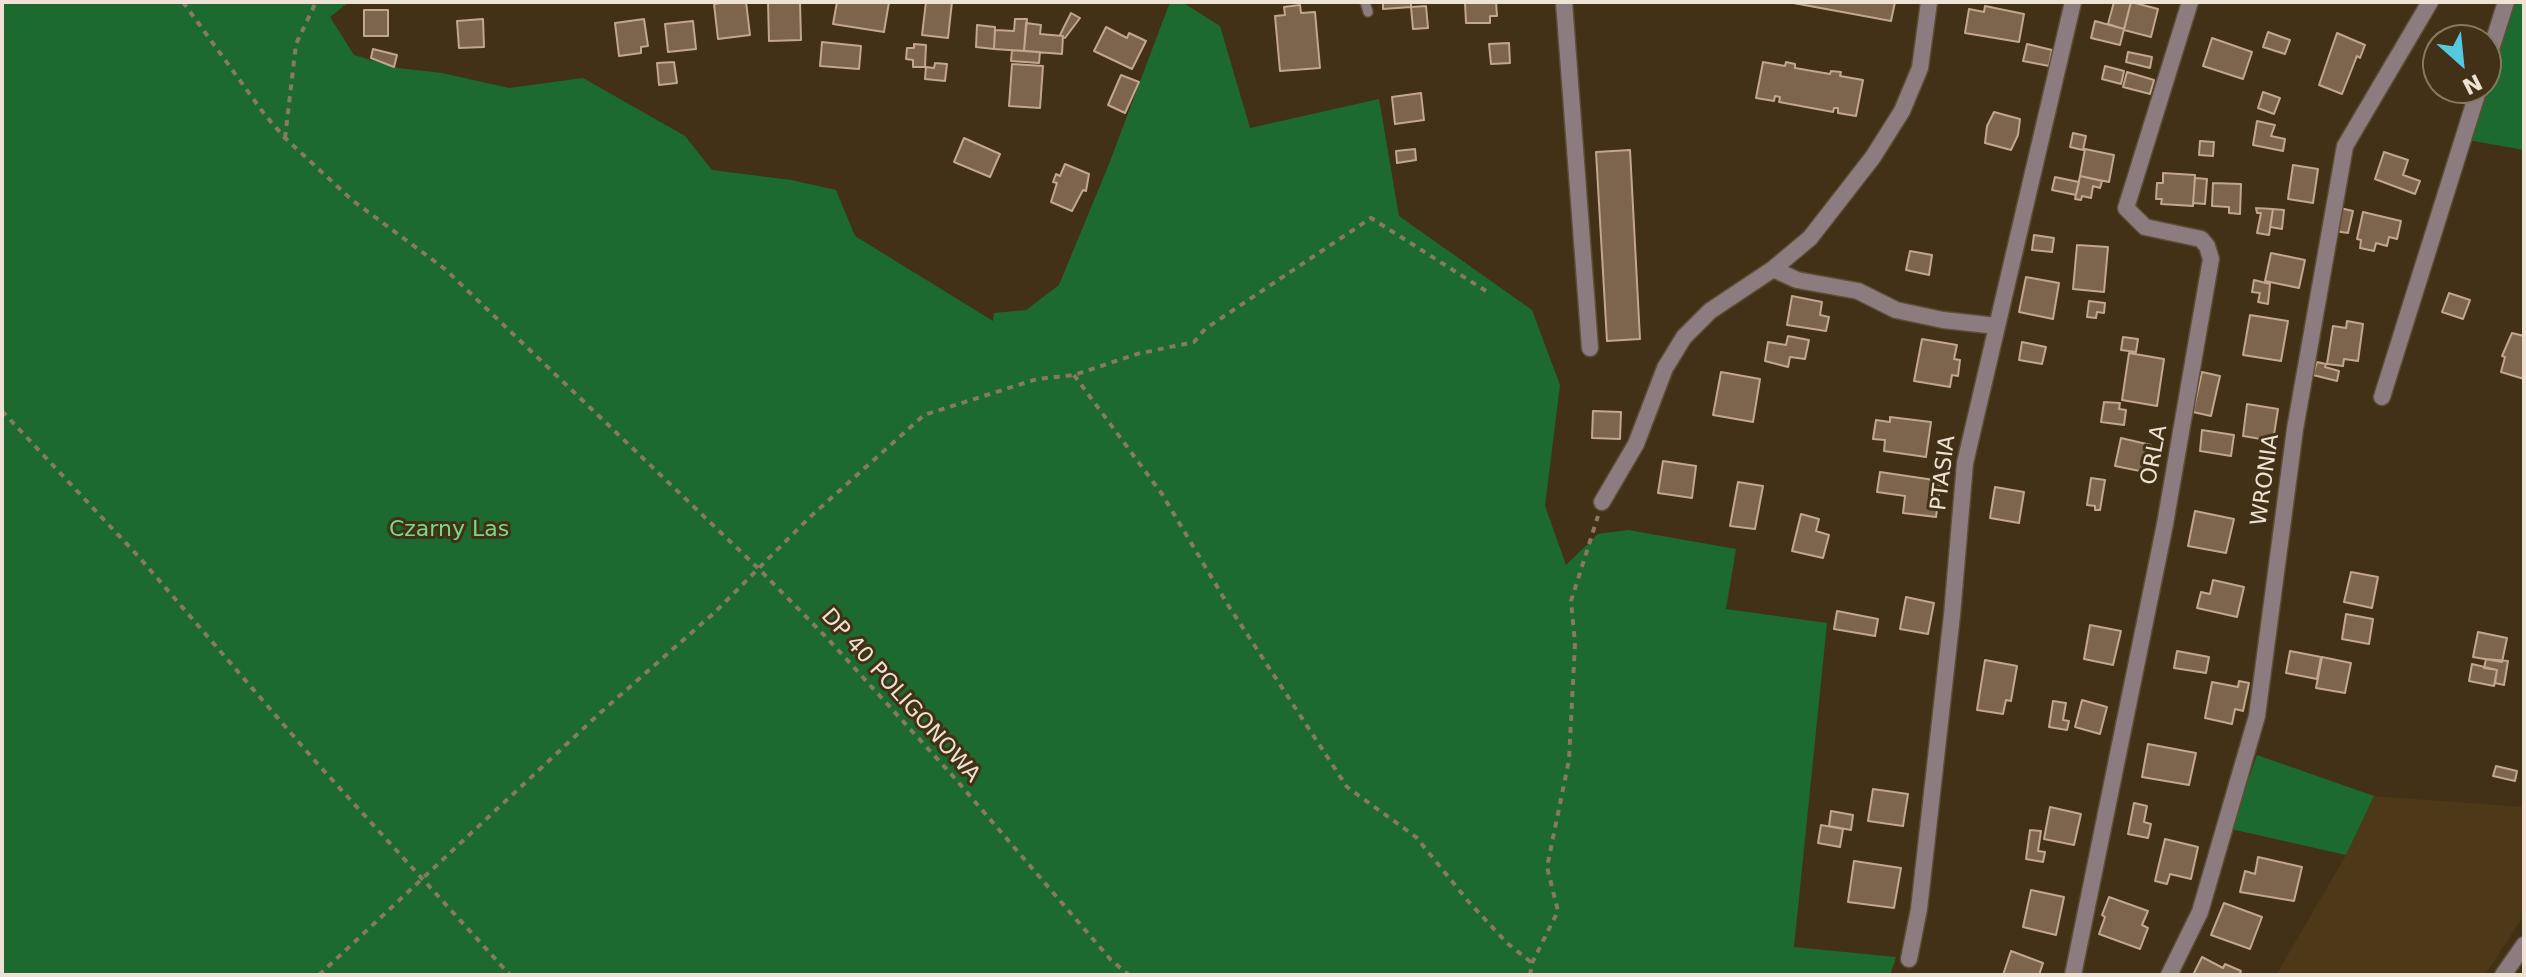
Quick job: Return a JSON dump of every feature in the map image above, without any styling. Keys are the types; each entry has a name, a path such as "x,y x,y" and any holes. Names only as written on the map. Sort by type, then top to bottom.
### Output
{"street":[{"path":"1564,2 1590,348"},
{"path":"1602,502 1636,444 1665,368 1684,337 1718,306 1773,269 1822,225 1873,157 1902,111 1920,68 1929,2"},
{"name":"PTASIA","path":"1909,959 1919,909 1952,615 1965,463 2047,124 2073,2"},
{"name":"ORLA","path":"2073,975 2162,539 2211,259 2201,239 2145,227 2126,208 2190,2"},
{"name":"WRONIA","path":"2169,975 2200,912 2257,716 2295,429 2345,146 2430,2"},
{"path":"2499,24 2506,2"},
{"path":"2382,397 2474,104"},
{"path":"1773,269 1797,280 1858,291 1896,310 1943,320 1997,326"},
{"path":"2503,975 2524,945"}],"path":[{"name":"DP 40 POLIGONOWA","path":"183,2 285,138 352,200 445,269 759,569 828,639 952,775 1111,960 1129,975"},
{"path":"285,138 296,44 316,2"},
{"path":"319,975 759,569 810,517 924,415 1037,379 1074,375 1137,354 1194,342 1205,329 1371,218 1486,291"},
{"path":"1074,375 1162,494 1228,605 1347,787 1416,837 1468,901 1507,943 1532,963"},
{"path":"2,411 139,557 315,761 510,975"},
{"path":"1530,975 1532,963 1558,911 1547,867 1569,760 1575,643 1571,601 1602,502"}],"shaded area":[{"path":"2374,796 2524,807 2524,915 2485,975 2276,975 2346,855"}],"green space":[{"name":"Czarny Las","path":"2,2 349,2 330,17 354,55 398,68 442,73 509,88 583,78 685,136 712,170 791,180 836,190 855,236 993,321 994,313 1026,310 1059,285 1170,2 1182,2 1220,26 1250,128 1379,99 1399,216 1532,310 1560,385 1545,506 1566,565 1598,534 1628,530 1736,549 1726,609 1827,623 1794,947 1896,957 1890,975 2,975"},
{"path":"2513,2 2524,2 2524,150 2468,140 2480,104 2502,104 2502,36"},
{"path":"2257,755 2374,796 2346,855 2231,829"}],"building":[{"path":"746,2 750,35 718,39 714,4"},
{"path":"768,2 800,2 801,40 769,41"},
{"path":"837,2 889,2 884,32 833,24"},
{"path":"926,2 952,2 948,38 922,35"},
{"path":"1383,2 1411,2 1411,7 1383,9"},
{"path":"1465,2 1496,2 1497,16 1490,16 1490,23 1466,23"},
{"path":"1788,2 1895,2 1891,21"},
{"path":"2114,2 2131,2 2124,29 2108,24"},
{"path":"2131,2 2158,9 2151,37 2124,30"},
{"path":"1300,5 1301,13 1315,12 1320,68 1280,71 1275,16 1285,15 1284,7"},
{"path":"1426,6 1428,28 1413,29 1411,7"},
{"path":"1985,6 2024,14 2019,42 1965,33 1969,9 1984,12"},
{"path":"364,10 388,10 388,36 364,36"},
{"path":"1071,13 1080,18 1065,38 1060,35"},
{"path":"483,19 484,47 459,48 457,21"},
{"path":"644,19 648,46 641,47 641,53 619,56 615,23"},
{"path":"1015,19 1027,19 1024,51 994,49 995,30 1014,31"},
{"path":"693,21 696,49 668,52 665,24"},
{"path":"2095,21 2124,29 2120,45 2091,38"},
{"path":"1026,23 1041,25 1040,34 1063,36 1062,54 1024,51"},
{"path":"977,25 995,27 994,49 976,47"},
{"path":"1106,27 1127,38 1129,33 1146,41 1132,69 1094,51"},
{"path":"2268,32 2290,40 2285,54 2263,47"},
{"path":"2337,33 2365,45 2360,58 2357,56 2342,94 2319,85"},
{"path":"2212,38 2252,52 2243,79 2203,66"},
{"path":"822,42 861,46 859,69 820,66"},
{"path":"1509,43 1510,63 1491,64 1489,44"},
{"path":"914,44 926,45 925,67 913,67 913,60 906,59 907,48 914,48"},
{"path":"2027,44 2052,50 2049,66 2023,61"},
{"path":"373,49 397,55 394,67 371,58"},
{"path":"1012,50 1040,52 1039,63 1011,61"},
{"path":"2128,52 2152,57 2150,68 2126,62"},
{"path":"674,62 677,83 659,85 657,63"},
{"path":"1763,62 1785,66 1786,62 1795,64 1795,68 1830,74 1831,71 1841,72 1840,76 1863,80 1856,116 1838,113 1838,108 1834,108 1833,112 1779,102 1780,97 1775,96 1774,101 1756,98"},
{"path":"935,63 947,64 945,81 925,79 926,67 934,68"},
{"path":"1012,64 1043,66 1040,108 1009,106"},
{"path":"2105,66 2124,71 2121,84 2102,79"},
{"path":"2127,72 2154,80 2150,94 2123,87"},
{"path":"1121,75 1139,82 1125,113 1108,105"},
{"path":"2263,92 2280,98 2274,114 2258,108"},
{"path":"1421,93 1424,120 1395,124 1392,97"},
{"path":"1994,112 2020,119 2018,135 2011,150 1985,143 1987,126"},
{"path":"2257,121 2275,125 2271,136 2285,139 2283,151 2253,145"},
{"path":"2073,133 2086,136 2083,150 2070,147"},
{"path":"964,138 1000,154 990,177 954,162"},
{"path":"2200,141 2214,142 2213,156 2199,155"},
{"path":"1415,149 1416,160 1397,163 1396,151"},
{"path":"2085,149 2114,155 2109,182 2080,176"},
{"path":"1630,150 1640,339 1607,341 1596,152"},
{"path":"2384,152 2408,160 2403,175 2420,181 2415,194 2375,179"},
{"path":"1065,164 1089,174 1086,191 1083,190 1072,211 1051,202 1057,183 1053,182 1056,174 1060,176"},
{"path":"2293,165 2318,169 2313,203 2288,199"},
{"path":"2163,173 2195,175 2193,206 2161,204 2162,199 2156,199 2157,183 2163,183"},
{"path":"2080,176 2102,181 2100,188 2093,186 2091,198 2082,196 2081,200 2075,199"},
{"path":"2055,177 2079,182 2076,195 2052,190"},
{"path":"2195,178 2207,179 2205,204 2193,203"},
{"path":"2213,183 2241,184 2240,214 2229,213 2229,207 2212,206"},
{"path":"2256,208 2273,209 2269,235 2257,233 2261,213 2257,213"},
{"path":"2340,208 2353,211 2348,233 2335,231"},
{"path":"2273,209 2284,210 2282,229 2270,227"},
{"path":"2363,212 2401,221 2397,239 2389,237 2387,246 2376,243 2374,251 2360,248 2361,240 2357,239"},
{"path":"2034,235 2054,238 2052,252 2032,250"},
{"path":"2077,245 2108,247 2104,292 2073,289"},
{"path":"1910,251 1932,255 1929,275 1906,270"},
{"path":"2271,253 2305,260 2299,288 2265,281"},
{"path":"2026,277 2059,283 2053,319 2019,312"},
{"path":"2254,280 2270,284 2268,304 2258,302 2260,293 2252,292"},
{"path":"2449,293 2470,300 2463,319 2442,312"},
{"path":"1792,296 1822,302 1820,315 1829,317 1826,331 1787,325"},
{"path":"2089,301 2105,303 2104,313 2097,312 2096,318 2087,317"},
{"path":"2250,315 2288,321 2281,361 2243,355"},
{"path":"2347,321 2363,324 2358,361 2344,359 2343,366 2327,364 2333,326 2346,328"},
{"path":"2512,333 2524,336 2524,379 2501,372 2505,357 2502,356"},
{"path":"1788,336 1809,340 1805,359 1790,357 1788,367 1765,361 1768,342 1786,345"},
{"path":"2123,337 2138,339 2136,352 2121,350"},
{"path":"1922,339 1957,345 1954,359 1960,360 1958,376 1952,375 1950,387 1914,381"},
{"path":"2022,342 2046,347 2042,364 2019,360"},
{"path":"2129,353 2164,359 2157,406 2122,400"},
{"path":"2317,362 2339,371 2337,381 2313,375"},
{"path":"1721,372 1760,379 1753,422 1713,415"},
{"path":"2202,372 2220,376 2211,416 2193,412"},
{"path":"2104,402 2120,403 2119,409 2126,410 2124,425 2101,422"},
{"path":"2247,404 2278,409 2273,441 2243,436"},
{"path":"1593,411 1621,412 1620,439 1592,438"},
{"path":"1890,417 1931,422 1926,457 1884,451 1885,440 1873,439 1876,420 1890,422"},
{"path":"2202,430 2234,435 2231,456 2200,451"},
{"path":"2121,438 2151,445 2145,472 2115,466"},
{"path":"1663,461 1696,466 1692,498 1658,493"},
{"path":"1880,472 1941,481 1936,517 1903,513 1905,496 1877,492"},
{"path":"2091,478 2105,480 2100,510 2087,505"},
{"path":"1738,482 1763,486 1755,529 1730,526"},
{"path":"1995,487 2024,492 2019,523 1990,518"},
{"path":"2195,511 2234,519 2226,553 2188,546"},
{"path":"1801,514 1819,519 1816,531 1829,535 1823,558 1792,551"},
{"path":"2351,572 2378,577 2372,608 2344,602"},
{"path":"2213,580 2244,587 2237,617 2197,608 2201,592 2210,594"},
{"path":"1906,597 1934,603 1928,634 1900,629"},
{"path":"1837,611 1878,619 1875,636 1834,629"},
{"path":"2346,614 2373,619 2369,644 2342,639"},
{"path":"2090,625 2121,631 2113,665 2084,659"},
{"path":"2478,632 2507,638 2502,662 2473,657"},
{"path":"2177,651 2209,657 2206,673 2174,668"},
{"path":"2290,651 2321,657 2317,679 2286,673"},
{"path":"2322,657 2351,663 2345,693 2316,688"},
{"path":"2486,659 2508,661 2504,685 2495,683 2497,670 2484,668"},
{"path":"1985,660 2017,666 2011,701 2006,700 2003,714 1977,710"},
{"path":"2472,664 2497,670 2494,686 2469,681"},
{"path":"2239,681 2249,683 2243,711 2235,709 2232,724 2205,718 2212,682 2238,687"},
{"path":"2082,700 2107,707 2100,734 2075,727"},
{"path":"2053,701 2066,703 2063,720 2069,721 2067,730 2049,727"},
{"path":"2148,744 2196,753 2189,785 2142,777"},
{"path":"2496,766 2517,771 2515,781 2493,776"},
{"path":"1873,789 1908,794 1903,826 1868,821"},
{"path":"2134,803 2147,806 2144,822 2151,824 2148,838 2128,834"},
{"path":"2050,807 2081,814 2074,845 2044,839"},
{"path":"1831,811 1853,815 1851,830 1829,826"},
{"path":"1821,825 1843,829 1840,847 1818,843"},
{"path":"2030,830 2041,831 2038,851 2045,852 2043,862 2026,859"},
{"path":"2165,839 2198,847 2191,879 2170,874 2167,884 2155,881"},
{"path":"2258,857 2302,867 2294,901 2240,892 2245,871 2255,874"},
{"path":"1854,861 1901,868 1894,908 1848,902"},
{"path":"2031,890 2064,897 2056,935 2023,927"},
{"path":"2109,897 2148,911 2142,925 2148,928 2140,949 2099,934"},
{"path":"2224,903 2262,917 2250,949 2211,935"},
{"path":"2011,951 2043,963 2039,975 2003,975"},
{"path":"2202,957 2223,968 2225,964 2241,971 2239,975 2193,975"}]}
